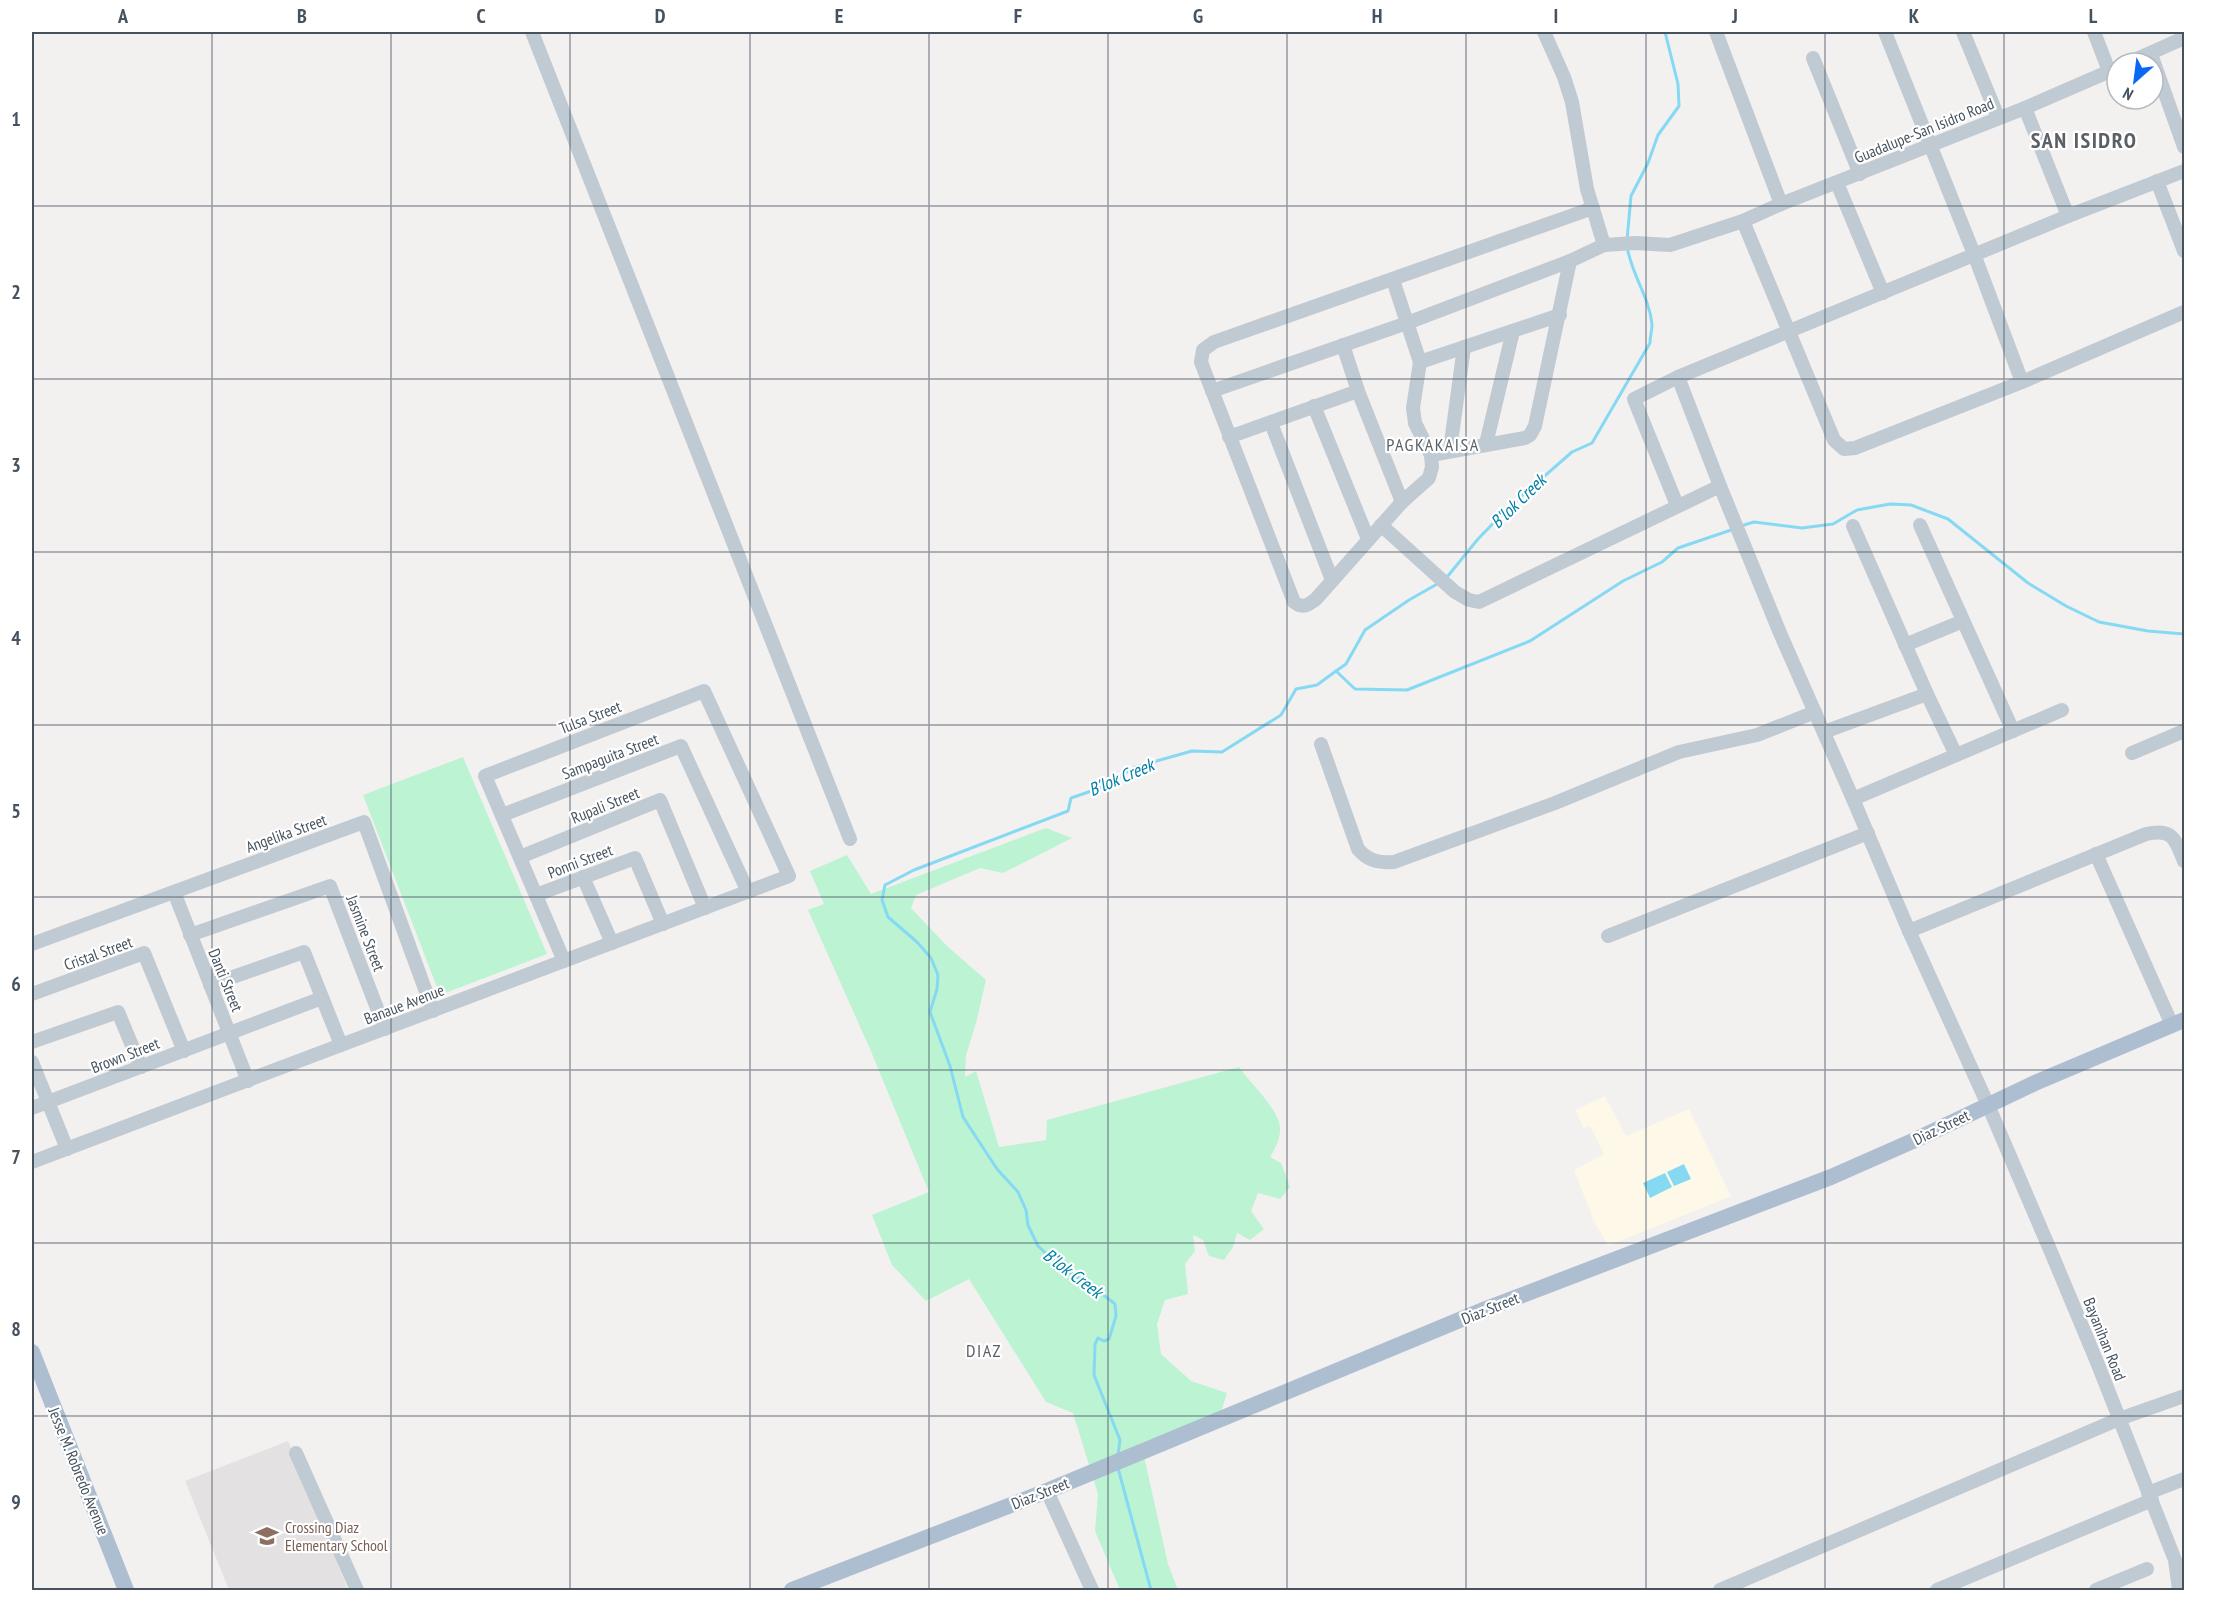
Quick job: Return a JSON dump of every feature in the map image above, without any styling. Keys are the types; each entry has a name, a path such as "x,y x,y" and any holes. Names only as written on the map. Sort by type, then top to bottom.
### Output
{"main road":[{"name":"Diaz Street","path":"792,1590 1047,1491 1486,1308 1831,1177 1941,1128 1988,1104 2178,1023"},
{"name":"Jesse M. Robredo Avenue","path":"32,1352 126,1590"}],"street":[{"path":"532,32 850,839"},
{"path":"1212,391 1407,323 1570,261 1604,245 1587,189 1572,102 1564,77 1544,32"},
{"path":"1716,32 1780,204"},
{"path":"1886,32 2022,382"},
{"path":"1964,32 1998,117"},
{"path":"2094,32 2105,53"},
{"path":"2156,51 2180,37"},
{"path":"1813,58 1860,174"},
{"name":"Guadalupe-San Isidro Road","path":"1604,245 1628,243 1670,245 1743,221 1780,204 2025,108 2105,73"},
{"path":"2165,93 2184,147"},
{"path":"2025,108 2068,216"},
{"path":"1677,506 1634,399 1678,377 1974,254 2184,171"},
{"path":"2157,181 2184,251"},
{"path":"1837,183 1882,293"},
{"path":"1393,280 1420,362 1413,408 1415,423 1431,455 1432,467 1429,478 1402,502 1316,599 1307,606 1298,606 1294,602 1201,362 1200,355 1207,345 1593,208"},
{"path":"1743,221 1834,440 1844,449 1855,448 2022,382 2184,312"},
{"path":"1431,455 1525,438 1533,430 1570,261"},
{"path":"1420,362 1560,315"},
{"path":"1486,444 1513,331"},
{"path":"1343,345 1358,391 1402,502"},
{"path":"1450,450 1464,347"},
{"name":"Bayanihan Road","path":"1678,377 1780,633 2056,1263 2175,1560 2179,1590"},
{"path":"1229,437 1358,391"},
{"path":"1314,406 1368,539"},
{"path":"1271,423 1332,580"},
{"path":"1381,525 1462,597 1479,602 1720,486"},
{"path":"1920,525 2013,731"},
{"path":"1853,526 1956,755"},
{"path":"1905,645 1963,621"},
{"name":"Tulsa Street","path":"564,961 485,776 704,691 789,876"},
{"path":"1824,732 1927,694"},
{"path":"1853,799 2062,710"},
{"path":"1321,744 1358,849 1365,857 1386,862 1555,803 1679,752 1757,735 1815,712"},
{"path":"2132,753 2184,731"},
{"name":"Sampaguita Street","path":"502,815 681,746 748,892"},
{"name":"Rupali Street","path":"520,857 660,800 705,908"},
{"name":"Angelika Street","path":"32,944 364,822 433,1011"},
{"path":"1909,931 2146,834 2159,831 2169,833 2176,840 2184,861"},
{"path":"1608,936 1868,833"},
{"path":"2096,854 2178,1023"},
{"name":"Ponni Street","path":"536,895 635,858 663,924"},
{"name":"Banaue Avenue","path":"32,1162 789,876"},
{"path":"583,877 612,943"},
{"name":"Jasmine Street","path":"190,935 330,886 385,1029"},
{"name":"Danti Street","path":"174,892 248,1081"},
{"path":"210,985 303,952 341,1046"},
{"name":"Cristal Street","path":"32,994 144,953 184,1051"},
{"name":"Brown Street","path":"32,1108 322,998"},
{"path":"32,1042 118,1012 141,1067"},
{"path":"32,1062 67,1149"},
{"path":"1720,1590 2120,1419 2184,1396"},
{"path":"296,1453 357,1590"},
{"path":"1937,1590 2184,1479"},
{"path":"1047,1491 1092,1590"},
{"path":"2096,1590 2147,1569"}],"shaded area":[{"path":"1605,1096 1626,1136 1689,1109 1731,1196 1608,1246 1593,1219 1574,1170 1604,1154 1590,1126 1584,1129 1575,1110"},
{"name":"Crossing Diaz Elementary School","path":"288,1441 348,1590 229,1590 185,1481"}],"green space":[{"path":"463,757 547,954 440,995 363,795"},
{"path":"1046,828 1072,838 1003,873 980,868 916,895 911,908 947,946 986,980 966,1055 965,1077 976,1071 999,1147 1046,1140 1047,1120 1239,1067 1271,1106 1279,1123 1279,1137 1270,1157 1281,1163 1290,1187 1280,1199 1258,1193 1251,1211 1264,1229 1250,1240 1237,1233 1233,1247 1224,1260 1209,1256 1203,1240 1193,1235 1195,1251 1185,1264 1188,1294 1165,1300 1157,1324 1161,1354 1191,1381 1227,1393 1221,1412 1141,1443 1168,1564 1178,1590 1120,1590 1095,1531 1098,1494 1073,1413 1046,1402 969,1279 926,1301 892,1265 872,1215 929,1192 870,1049 808,910 824,904 810,871 847,855 871,894"}],"water":[{"path":"1684,1164 1691,1179 1674,1186 1667,1172"},
{"path":"1665,1173 1672,1187 1650,1198 1643,1183"}],"waterway":[{"name":"B'lok Creek","path":"1627,240 1631,196 1648,163 1658,135 1679,106 1678,84 1665,32"},
{"name":"B'lok Creek","path":"1447,577 1478,539 1509,507 1572,452 1592,443 1650,343 1652,324 1650,314 1627,246"},
{"path":"1744,525 1754,522 1802,528 1833,524 1857,510 1890,504 1911,505 1948,519 2028,583 2066,606 2099,622 2148,631 2184,634"},
{"path":"1336,671 1355,689 1407,690 1530,641 1623,581 1662,562 1678,548 1734,529"},
{"name":"B'lok Creek","path":"1118,1455 1120,1440 1094,1375 1095,1344 1098,1338 1104,1341 1109,1339 1116,1316 1115,1304 1061,1267 1038,1246 1028,1225 1026,1210 1018,1192 997,1169 963,1117 950,1066 930,1012 937,989 938,975 931,958 917,942 888,917 882,900 885,885 914,870 1068,811 1071,798 1103,787 1135,767 1192,751 1222,752 1281,715 1296,689 1317,685 1346,664 1365,630 1439,583"},
{"name":"B'lok Creek","path":"1118,1468 1151,1590"}],"place":[{"name":"Crossing Diaz Elementary School","path":"267,1536"}],"district":[{"name":"SAN ISIDRO","path":"2084,140"},
{"name":"PAGKAKAISA","path":"1433,444"},
{"name":"DIAZ","path":"984,1350"}]}
